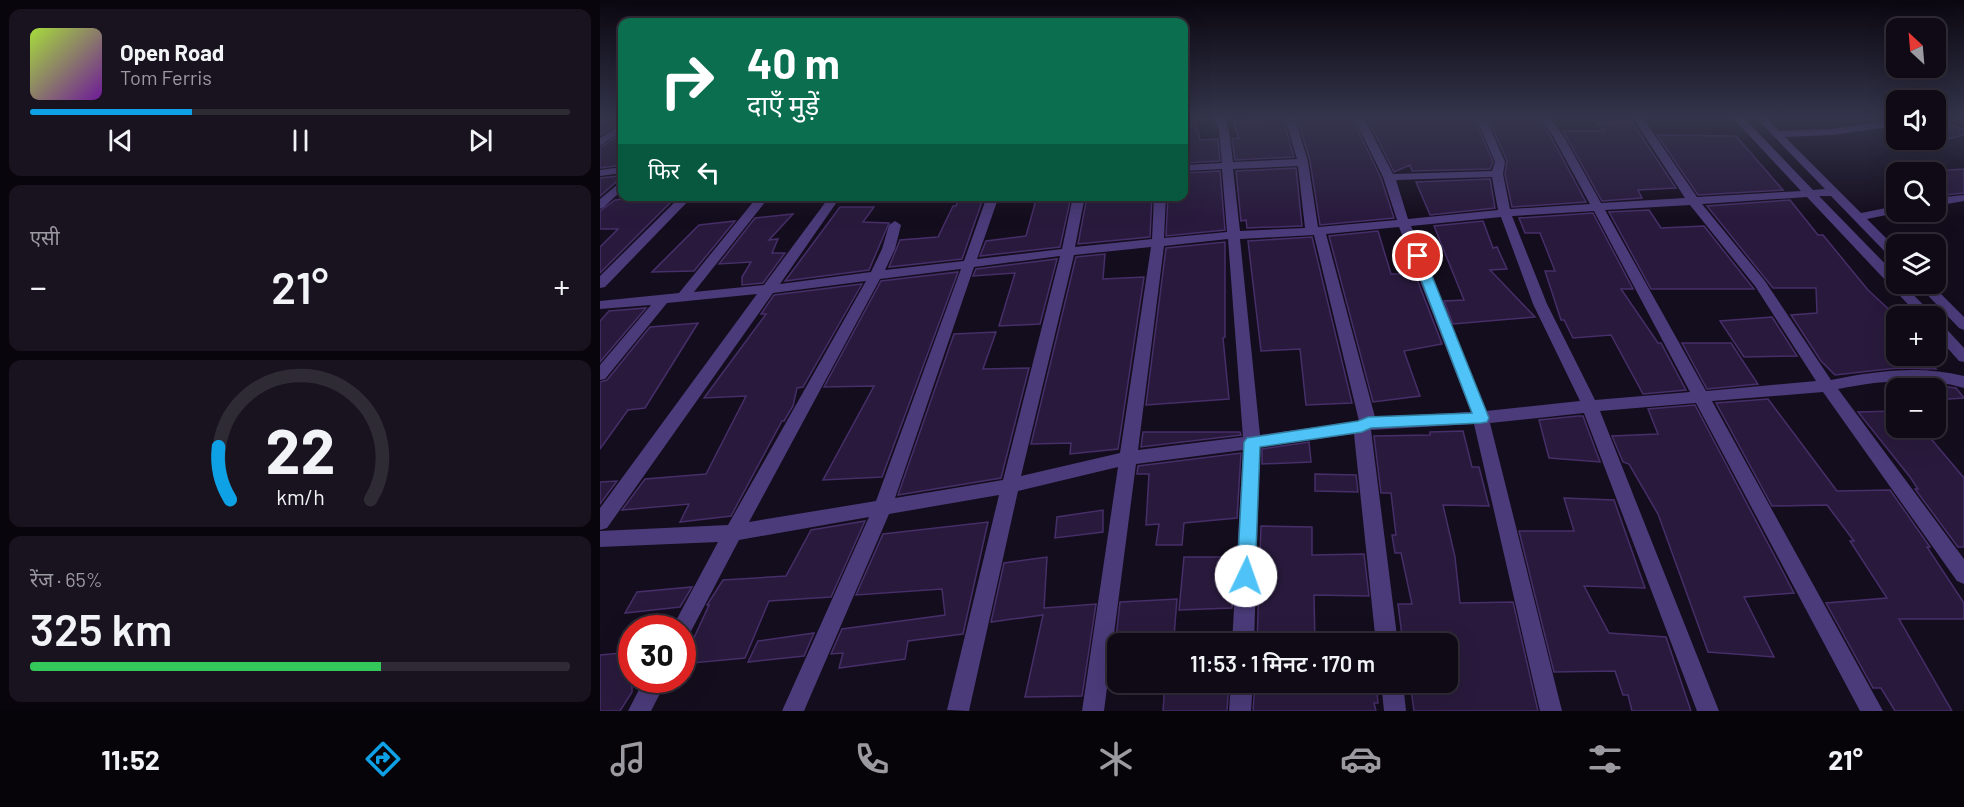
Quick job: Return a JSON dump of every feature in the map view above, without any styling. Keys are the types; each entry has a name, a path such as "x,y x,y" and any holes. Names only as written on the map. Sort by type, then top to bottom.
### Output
{"street":[{"path":"1226,151 1236,234 1238,296 1252,442 1243,633"},
{"path":"1300,151 1315,231 1365,425 1386,633"},
{"path":"1376,151 1389,177 1404,224 1481,418 1551,711"},
{"path":"1495,151 1500,162 1497,174 1505,213 1540,304 1590,406 1708,711"},
{"path":"1567,151 1872,711"},
{"path":"1660,151 1692,199 1760,284 1827,386 1964,575"},
{"path":"1771,151 1886,272"},
{"path":"1794,151 1886,245"},
{"path":"1188,168 1303,162"},
{"path":"600,173 618,171"},
{"path":"1389,177 1497,174"},
{"path":"600,205 618,188"},
{"path":"600,305 770,289 1068,252 1236,234 1315,231 1505,213 1692,199 1833,192"},
{"path":"1946,200 1964,198"},
{"path":"600,284 683,201"},
{"path":"682,297 761,201"},
{"path":"600,522 832,201"},
{"path":"794,711 882,509 991,201"},
{"path":"958,710 1068,252 1078,201"},
{"path":"1093,711 1158,242 1160,201"},
{"path":"1859,217 1886,212"},
{"path":"689,615 874,276 894,235 895,225"},
{"path":"1906,294 1918,306"},
{"path":"1934,294 1964,325"},
{"path":"600,375 663,299"},
{"path":"1946,337 1964,357"},
{"path":"600,539 732,533 1010,486 1129,458 1365,425 1481,418 1590,406 1827,386 1885,375 1945,377 1964,382"},
{"path":"639,711 649,693"},
{"path":"1240,711 1241,693"},
{"path":"1393,693 1395,711"}],"building":[{"path":"600,151 618,151 618,166 600,168"},
{"path":"1188,151 1219,151 1220,161 1188,163"},
{"path":"1234,151 1292,151 1294,157 1235,160"},
{"path":"1307,151 1368,151 1381,178 1394,218 1320,225"},
{"path":"1384,151 1488,151 1493,162 1490,169 1412,171 1410,165 1394,172"},
{"path":"1503,151 1559,151 1586,202 1512,207 1505,174 1507,161"},
{"path":"1574,151 1651,151 1676,188 1638,190 1642,198 1602,201"},
{"path":"1668,151 1749,151 1783,190 1698,195"},
{"path":"1296,168 1302,226 1247,228 1246,220 1241,221 1236,171"},
{"path":"1964,169 1964,193 1946,195 1946,170"},
{"path":"1220,171 1225,230 1166,236 1168,201 1188,201 1188,173"},
{"path":"618,176 616,182 600,196 600,178"},
{"path":"1490,179 1495,208 1430,215 1416,182"},
{"path":"615,200 672,201 600,273 600,247 618,229 600,229 600,211"},
{"path":"1790,200 1818,235 1823,235 1868,290 1886,307 1886,366 1933,366 1936,369 1897,368 1835,375 1821,361 1791,315 1817,313 1816,288 1773,288 1707,206"},
{"path":"958,201 982,201 962,259 889,267 900,240 938,237 953,206 956,206"},
{"path":"1036,201 1070,201 1060,247 980,256 986,241 1026,236"},
{"path":"1086,201 1152,201 1150,237 1078,244"},
{"path":"840,207 874,207 863,222 889,223 869,270 785,281"},
{"path":"1649,210 1661,228 1704,226 1754,289 1651,289 1609,212"},
{"path":"1593,213 1633,289 1621,289 1658,343 1661,343 1686,390 1643,394 1611,335 1573,338 1564,320 1561,320 1545,271 1555,271 1540,233 1525,233 1519,218"},
{"path":"793,214 769,240 778,239 772,253 785,253 763,283 742,285 742,277 751,262 719,264 755,218"},
{"path":"735,221 694,271 652,272 699,225"},
{"path":"1483,221 1493,248 1497,247 1507,269 1490,270 1535,317 1453,324 1444,301 1464,300 1434,226"},
{"path":"1378,231 1391,274 1415,274 1442,344 1404,351 1420,396 1373,402 1329,236"},
{"path":"1312,237 1352,403 1306,405 1300,349 1261,351 1248,241"},
{"path":"1225,242 1225,337 1223,338 1229,399 1146,405 1166,248"},
{"path":"1105,254 1103,279 1144,277 1118,449 1070,454 1071,443 1031,444 1076,257"},
{"path":"1057,259 1040,324 999,326 1015,273 973,276 976,269"},
{"path":"958,272 882,477 823,480 874,386 824,387 881,281"},
{"path":"862,284 803,387 797,388 793,406 782,421 731,516 680,522 689,504 622,510 645,479 706,474 746,396 704,398 766,314 761,314 774,295"},
{"path":"646,308 600,362 600,321 609,311"},
{"path":"1772,317 1797,356 1744,357 1720,321"},
{"path":"698,323 645,408 628,410 600,449 600,382 607,380 650,327"},
{"path":"996,332 983,369 1029,368 1001,478 898,495 954,334"},
{"path":"1682,343 1731,343 1758,384 1707,389"},
{"path":"1946,387 1956,388 1964,398 1946,399"},
{"path":"1768,399 1837,491 1890,490 1930,547 1927,547 1964,603 1964,619 1899,619 1952,711 1895,711 1881,688 1873,688 1826,603 1887,598 1850,541 1854,541 1827,505 1772,506 1716,403"},
{"path":"1695,405 1794,593 1744,597 1774,657 1708,652 1658,514 1629,464 1623,462 1612,436 1658,434 1648,409"},
{"path":"1886,411 1886,438 1930,438 1964,478 1964,547 1958,547 1915,489 1918,489 1910,477 1858,412"},
{"path":"1583,416 1600,462 1549,458 1539,420"},
{"path":"1463,431 1472,467 1479,467 1489,506 1443,505 1455,557 1460,603 1513,602 1538,711 1414,711 1412,693 1458,693 1458,633 1402,633 1398,604 1412,604 1401,553 1395,553 1392,535 1396,535 1391,493 1381,493 1374,436 1430,435 1430,432"},
{"path":"1143,432 1240,432 1241,435 1141,447"},
{"path":"1309,442 1311,462 1262,464 1262,449"},
{"path":"1241,453 1237,518 1184,523 1182,545 1156,545 1159,524 1146,525 1149,474 1137,474 1138,466"},
{"path":"1315,474 1356,475 1358,492 1315,491"},
{"path":"617,481 600,504 600,482"},
{"path":"1564,498 1614,500 1645,588 1584,586 1609,633 1666,637 1691,711 1632,711 1628,695 1623,695 1615,671 1554,672 1519,531 1574,531"},
{"path":"1103,510 1103,532 1055,538 1057,517"},
{"path":"865,521 831,597 769,601 745,658 696,663 696,633 709,605 707,605 723,580 786,576 811,530"},
{"path":"988,522 963,634 908,641 905,659 839,668 843,653 831,654 842,629 945,615 942,589 856,595 883,534"},
{"path":"1261,526 1312,527 1312,555 1364,554 1369,596 1314,595 1315,633 1257,633"},
{"path":"1047,557 1044,608 1096,604 1082,696 1025,697 1043,615 991,622 1004,563"},
{"path":"1184,557 1235,557 1232,608 1179,610"},
{"path":"692,587 680,607 625,613 637,592"},
{"path":"1177,599 1174,633 1117,633 1120,602"},
{"path":"814,633 804,656 748,662 758,641"},
{"path":"618,653 618,693 631,693 620,711 600,711 600,655"},
{"path":"1164,693 1228,693 1227,711 1163,711"},
{"path":"1254,693 1377,693 1378,703 1374,703 1376,711 1253,711"}],"route":[{"path":"1246,576 1252,442 1362,427 1368,423 1481,418 1418,256"}]}
